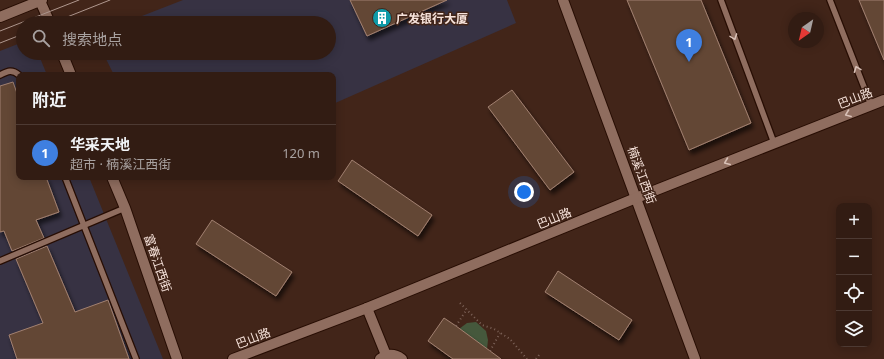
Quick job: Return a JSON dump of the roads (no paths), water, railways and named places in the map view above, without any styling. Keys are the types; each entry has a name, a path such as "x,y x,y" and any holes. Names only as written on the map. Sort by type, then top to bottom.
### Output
{"street":[{"path":"0,17 41,0 47,16"},
{"name":"楠溪江西街","path":"563,0 695,359"},
{"path":"65,60 70,72"},
{"name":"巴山路","path":"233,359 367,308 636,198 884,100"},
{"name":"富春江西街","path":"113,180 125,208 177,359"},
{"path":"367,308 383,357 391,354 402,359"}],"lane":[{"path":"721,0 774,143"},
{"path":"830,0 871,105"},
{"path":"0,75 9,71 16,73"},
{"path":"66,180 136,359"},
{"path":"0,261 125,208"}],"tram line":[{"path":"38,16 79,0"},
{"path":"70,16 110,0"},
{"path":"0,31 16,25"},
{"path":"0,43 16,37"}],"place":[{"name":"广发银行大厦","path":"382,18"},
{"name":"华采天地","path":"689,62"}]}
